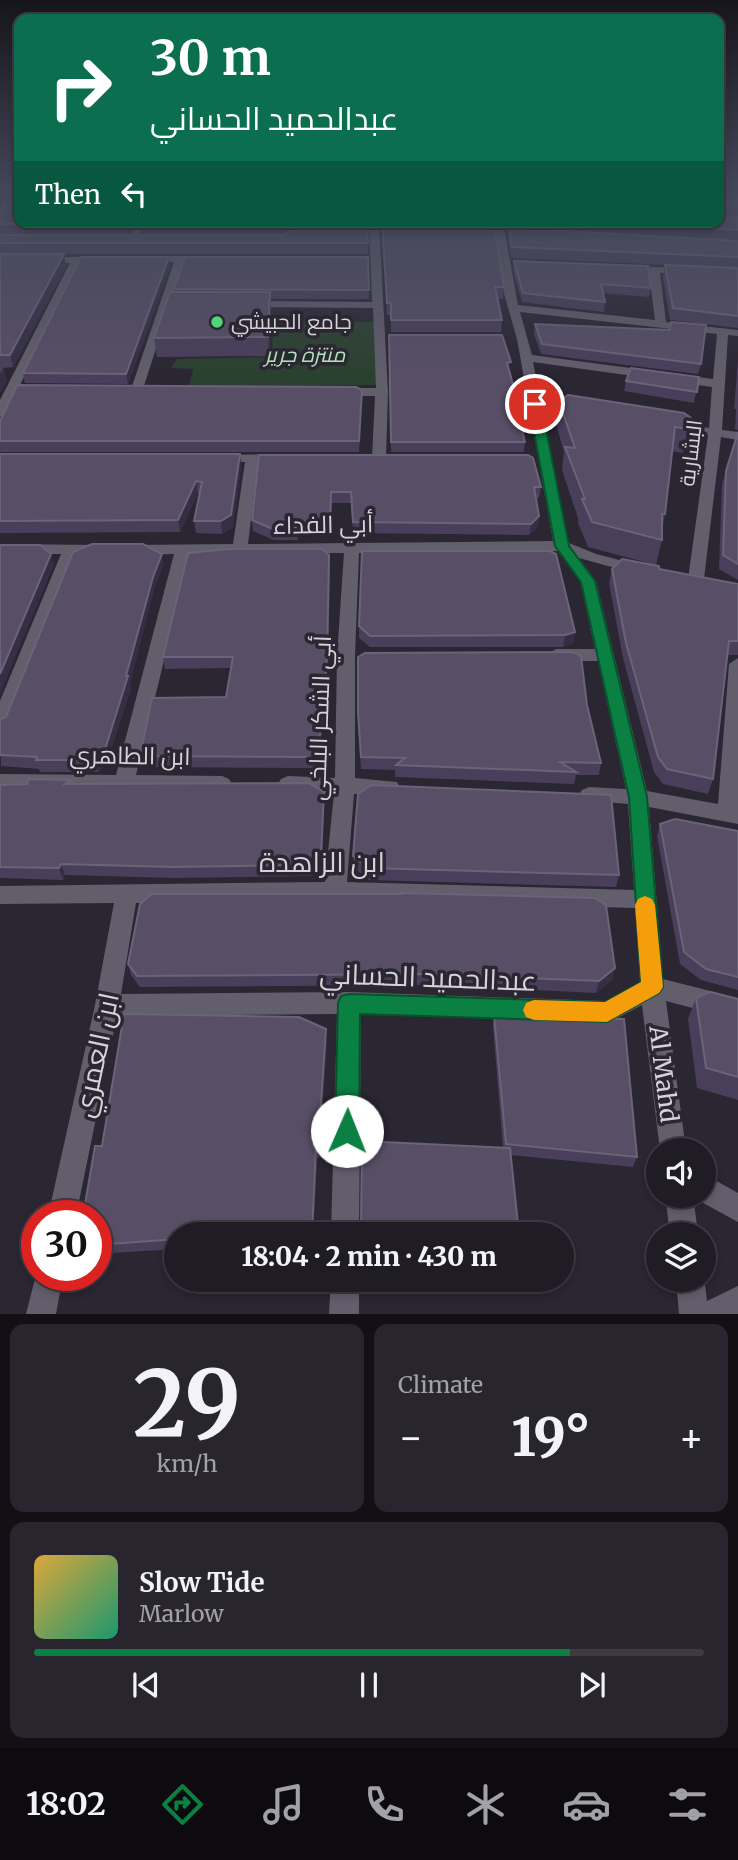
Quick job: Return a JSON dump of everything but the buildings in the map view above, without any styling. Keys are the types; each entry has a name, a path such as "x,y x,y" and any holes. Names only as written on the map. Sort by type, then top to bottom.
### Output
{"street":[{"path":"375,253 378,305 386,338 379,458"},
{"name":"Al Mahd","path":"508,253 510,264 508,290 515,308 516,339 527,358 542,405 539,459 562,546 588,581 638,797 652,987 671,1138"},
{"path":"142,259 219,259"},
{"path":"136,392 180,259"},
{"path":"0,260 116,260"},
{"path":"0,412 17,391 18,374 76,260"},
{"path":"362,260 375,260"},
{"path":"613,268 702,272"},
{"path":"654,270 661,323"},
{"path":"166,303 180,304"},
{"path":"233,304 378,305"},
{"path":"515,308 731,332"},
{"name":"البشارية","path":"717,583 690,578 715,433 720,384 731,332"},
{"path":"527,358 720,384"},
{"path":"0,374 18,374"},
{"path":"327,392 382,393"},
{"path":"646,422 738,436"},
{"path":"196,458 303,458"},
{"path":"240,550 252,458"},
{"name":"أبي الفداء","path":"0,549 240,550 562,546 622,566 659,572"},
{"name":"أبي الشكر البلخي","path":"335,891 345,785 352,656 352,547"},
{"path":"124,782 183,549"},
{"path":"0,723 71,550"},
{"path":"537,655 605,655"},
{"path":"568,794 638,797 732,814 738,664"},
{"name":"ابن الطاهري","path":"0,781 415,788"},
{"name":"ابن الزاهدة","path":"0,895 335,891 644,899"},
{"name":"ابن العمري","path":"65,1200 107,1004 127,893"},
{"path":"652,987 738,1009"},
{"name":"عبدالحميد الحساني","path":"107,1004 349,1003 607,1012 652,987"},
{"path":"345,1222 349,1003"},
{"path":"716,1195 738,1208"},
{"path":"41,1314 46,1291"},
{"path":"344,1314 345,1292"},
{"path":"691,1292 694,1314"},
{"path":"713,1314 738,1301"}],"green space":[{"name":"منتزة جرير","path":"273,321 376,322 376,385 189,387 193,369 171,368 177,359 272,357"}],"slow traffic":[{"path":"534,1010 607,1012 652,987 645,905"}],"place":[{"name":"جامع الحبيشي","path":"217,322"}],"route":[{"path":"347,1131 349,1003 607,1012 652,987 638,797 588,581 562,546 535,404"}]}
